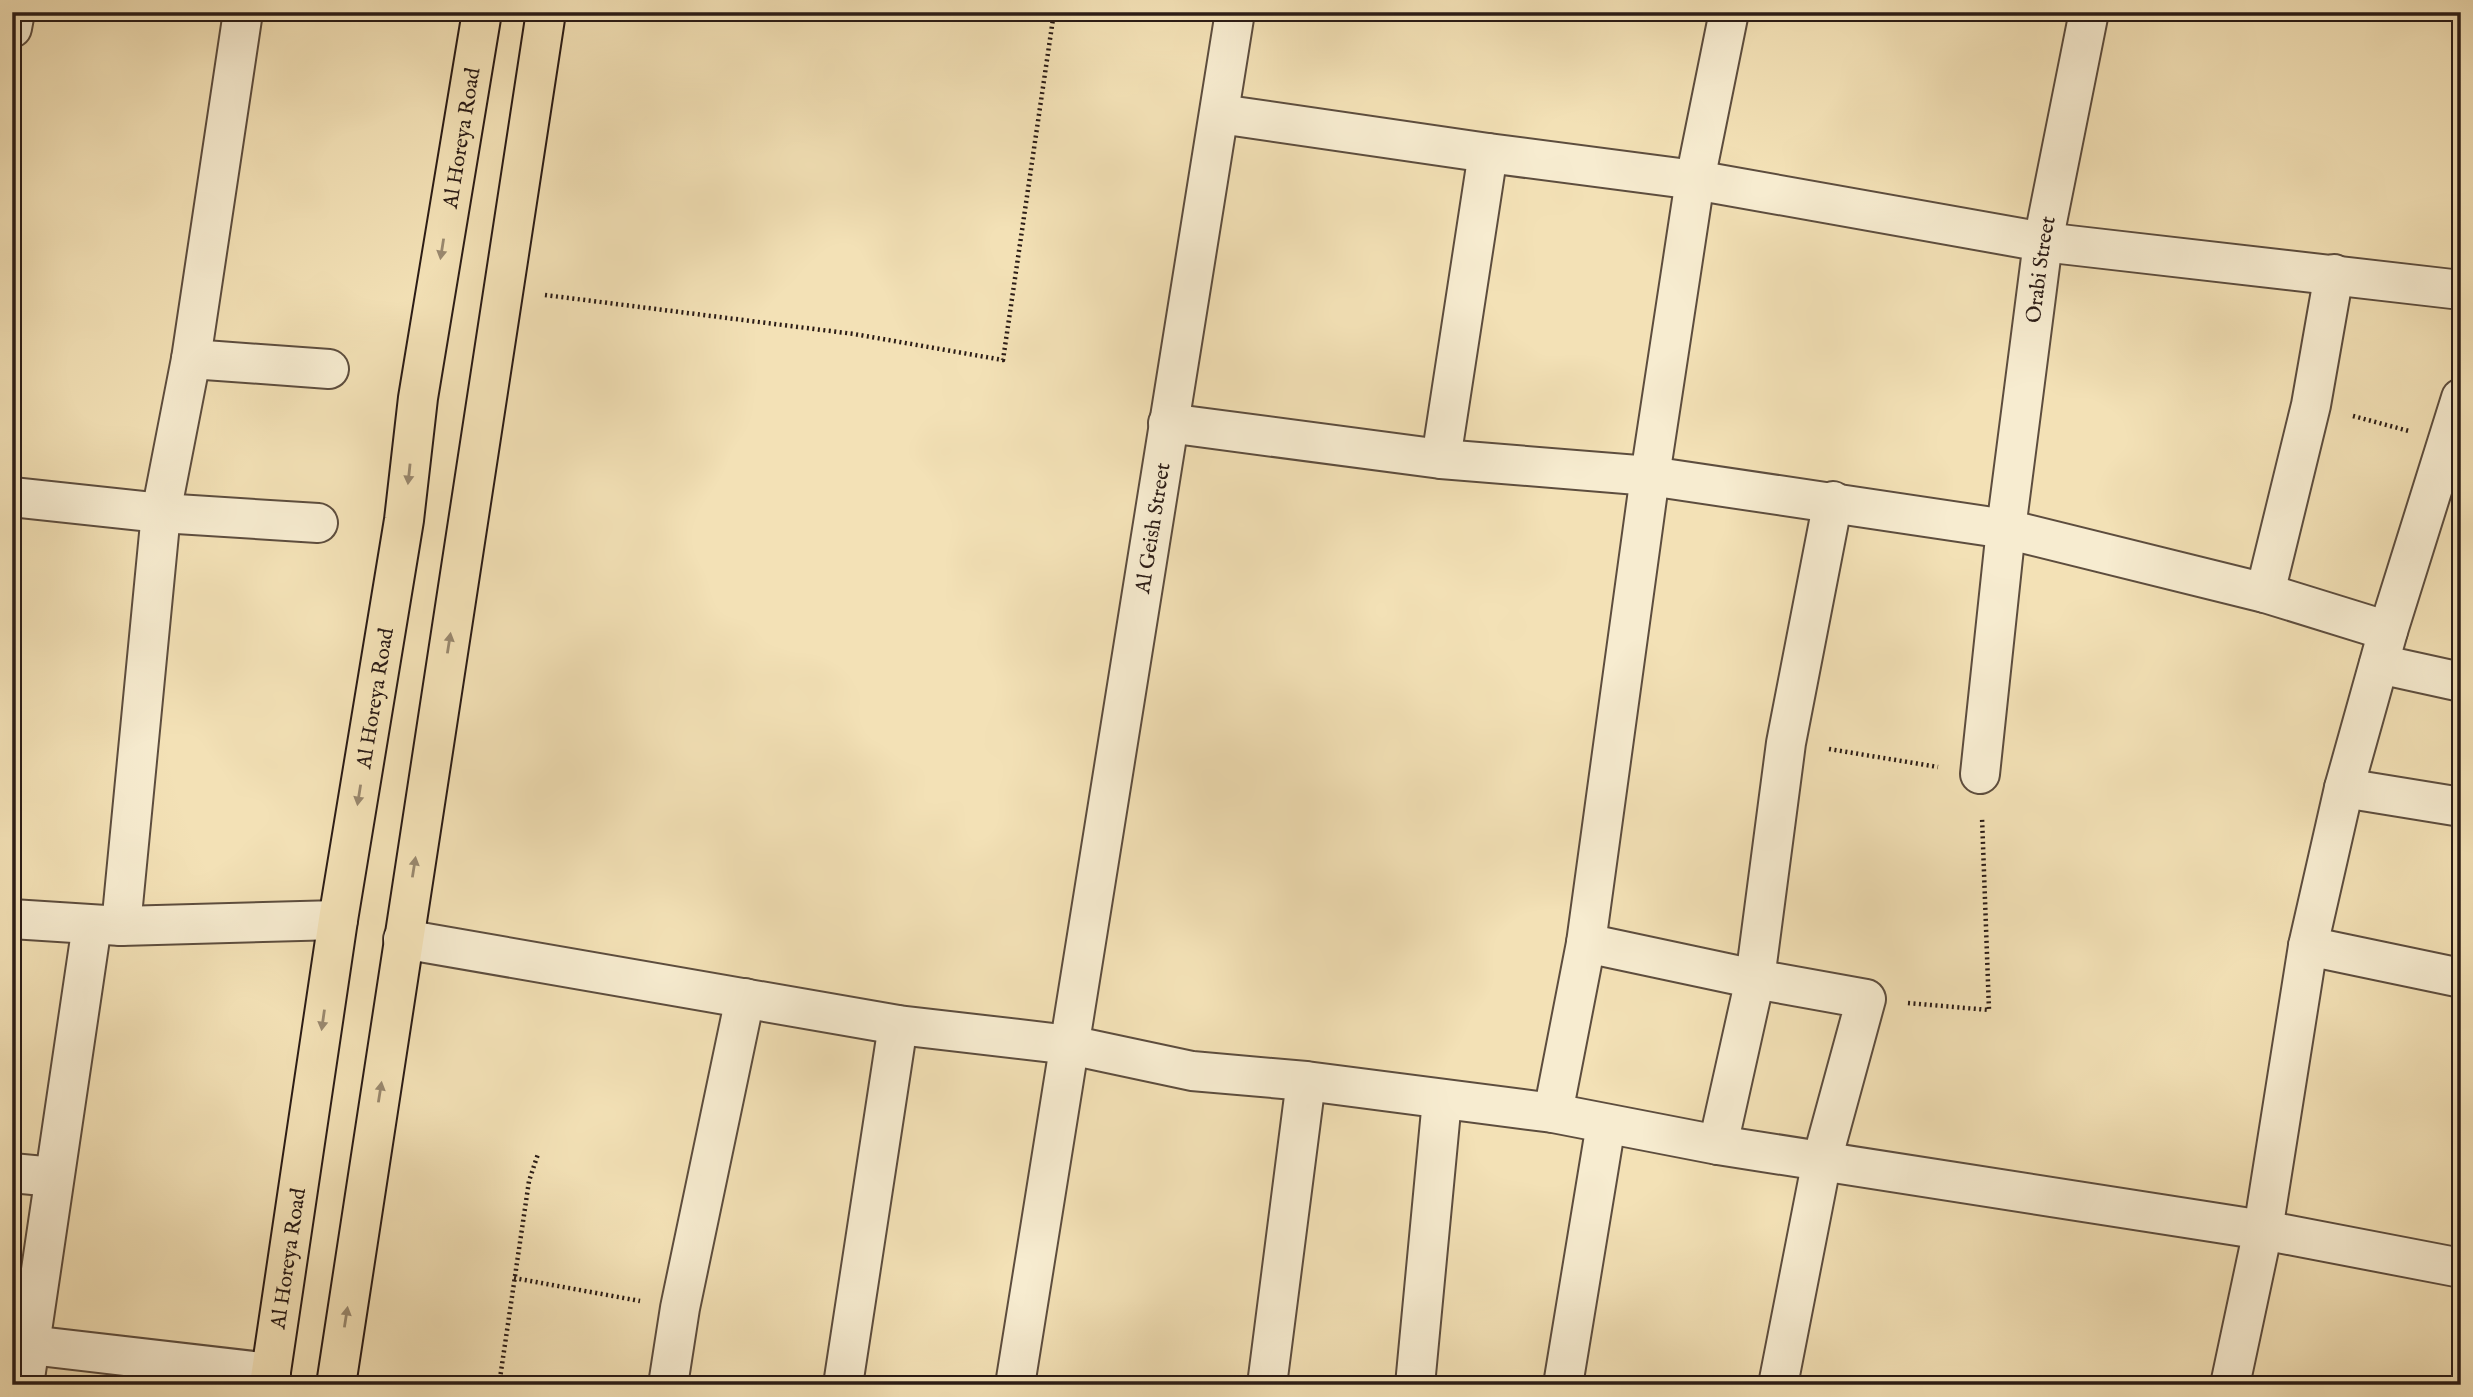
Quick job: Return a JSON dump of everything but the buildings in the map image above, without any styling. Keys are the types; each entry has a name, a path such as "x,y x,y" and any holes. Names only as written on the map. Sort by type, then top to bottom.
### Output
{"main road":[{"name":"Al Horeya Road","path":"270,1379 338,920 404,520 418,398 482,12"},
{"path":"336,1385 547,12"}],"street":[{"path":"12,28 15,12"},
{"path":"24,1385 30,1345 24,1301 54,1177 107,925 161,513 191,359 243,12"},
{"name":"Al Geish Street","path":"1016,1385 1235,12"},
{"path":"1553,1113 1586,943 1650,476 1695,180 1729,12"},
{"name":"Orabi Street","path":"1980,774 2006,529 2043,242 2089,12"},
{"path":"1220,114 1695,180 2043,242 2461,290"},
{"path":"1441,458 1488,153"},
{"path":"2265,593 2311,405 2334,274"},
{"path":"191,359 329,369"},
{"path":"2230,1385 2263,1230 2308,946 2344,788 2384,647 2455,442 2461,398"},
{"path":"1168,423 1441,458 1650,476 1833,501 2006,529 2265,593 2461,682"},
{"path":"12,497 161,513 318,523"},
{"path":"1718,1145 1755,979 1786,743 1833,501"},
{"path":"2344,788 2461,807"},
{"path":"12,919 107,925 338,920"},
{"path":"403,939 898,1025 1070,1045 1192,1071 1306,1081 1553,1113 1718,1145 2263,1230 2461,1268"},
{"path":"1586,943 1755,979 1866,999 1822,1160 1778,1385"},
{"path":"2308,946 2461,978"},
{"path":"668,1385 680,1308 746,998"},
{"path":"843,1385 898,1025"},
{"path":"1267,1385 1306,1081"},
{"path":"1415,1385 1442,1100"},
{"path":"1563,1385 1606,1124"},
{"path":"12,1173 54,1177"},
{"path":"30,1345 270,1379"}],"path":[{"path":"504,289 854,334 1003,360 1054,12"},
{"path":"2311,405 2455,442"},
{"path":"1786,743 1980,774 1989,1010 1866,999"},
{"path":"499,1385 529,1181 538,1154"},
{"path":"514,1278 680,1308"}]}
